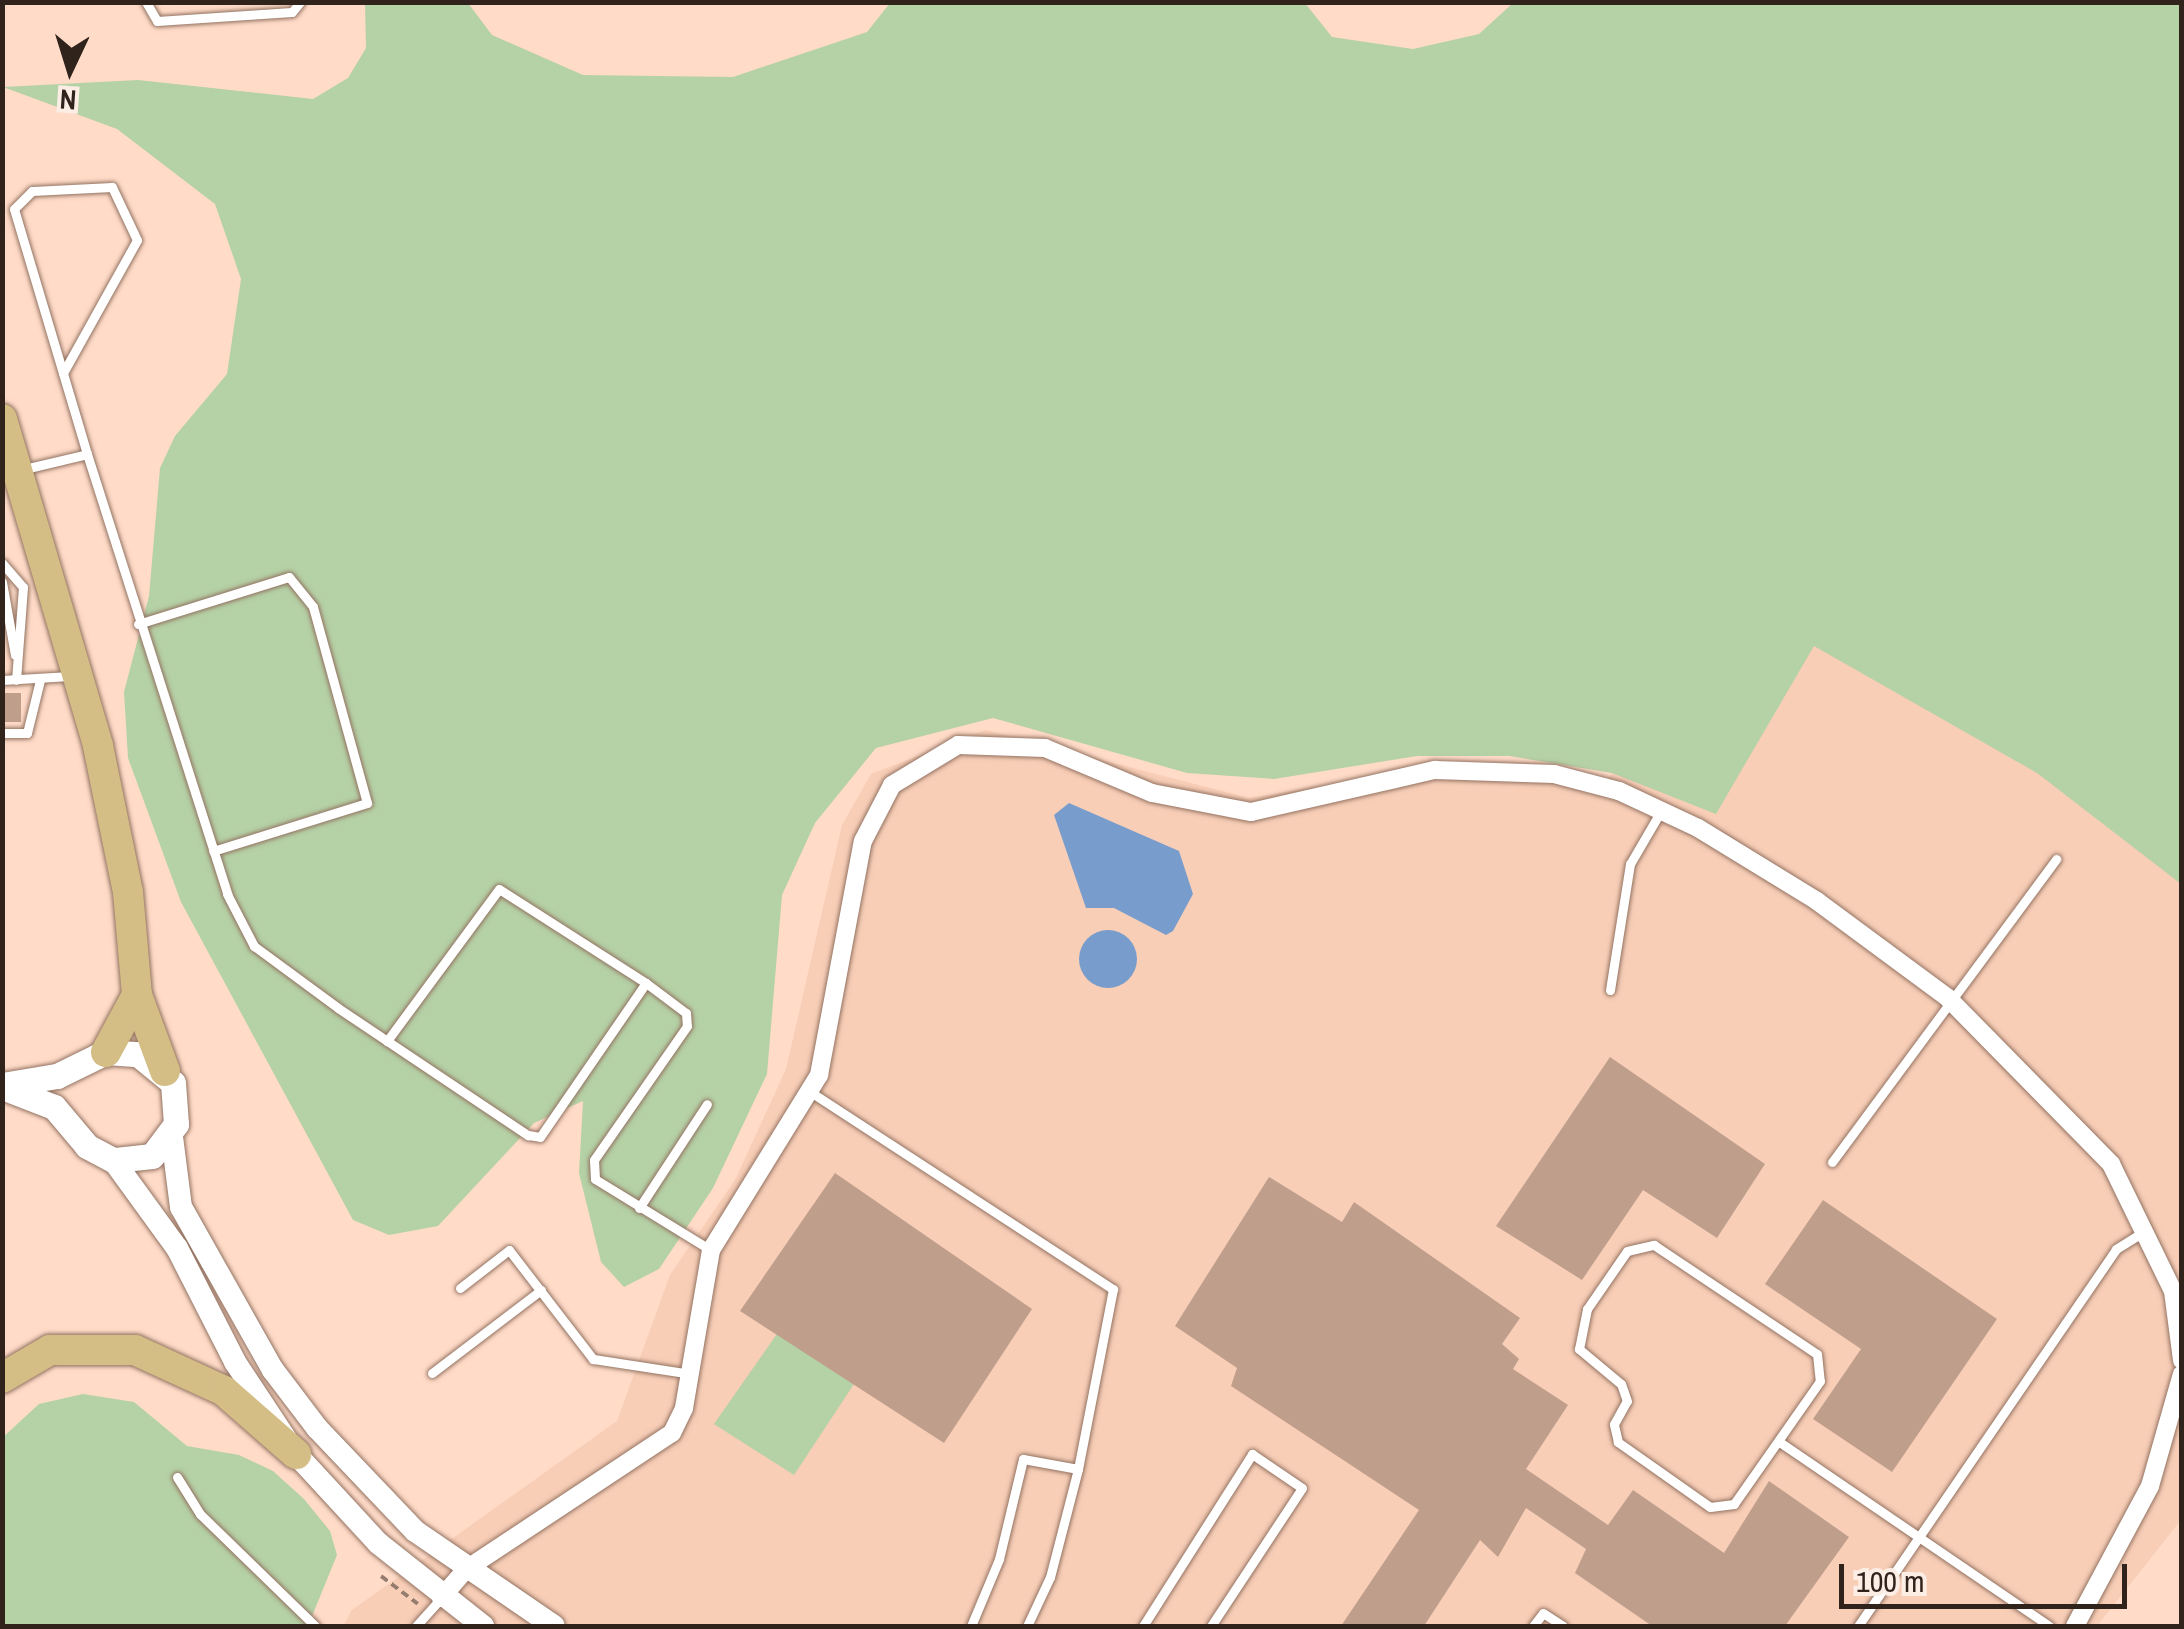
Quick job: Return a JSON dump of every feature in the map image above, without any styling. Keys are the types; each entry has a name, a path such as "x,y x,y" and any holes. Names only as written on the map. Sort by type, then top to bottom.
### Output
{"main road":[{"path":"2,419 17,486 77,675 116,823 137,995 178,1096 172,1138 140,1160 113,1160 87,1146 73,1125 54,1108 2,1086"},
{"path":"106,1052 137,995"},
{"path":"2,1086 79,1066 106,1052 138,1054 165,1071"},
{"path":"73,1125 79,1066"},
{"path":"2,1378 50,1350 136,1350 224,1391 296,1454"}],"street":[{"path":"435,1605 465,1570 672,1434 691,1374 711,1250 809,1091 832,1024 875,814 892,785 958,745 1002,741 1045,748 1209,808 1296,807 1435,770 1490,767 1554,774 1661,811 1817,901 1948,998 2111,1164 2147,1229 2174,1292 2182,1360"},
{"path":"172,1138 181,1208 272,1370 358,1475 465,1570 554,1626"},
{"path":"113,1160 176,1248 235,1362 296,1454 435,1605 483,1626"},
{"path":"2075,1626 2150,1486 2182,1374"}],"lane":[{"path":"146,2 157,20 292,12 300,2"},
{"path":"63,373 137,240 112,187 32,191 14,209 86,454 138,624 213,851 254,946 387,1041 540,1136 646,983"},
{"path":"17,486 86,454"},
{"path":"2,562 24,587 15,654"},
{"path":"138,624 289,577 313,607 367,803 213,851"},
{"path":"2,582 16,680"},
{"path":"2,680 77,675"},
{"path":"2,733 27,733 40,680"},
{"path":"1610,990 1630,864 1661,811"},
{"path":"1832,1162 1948,998 2056,859"},
{"path":"387,1041 499,889 646,983 686,1013 687,1026 594,1160 601,1186 711,1250"},
{"path":"809,1091 1113,1289 1078,1470 1029,1623 1040,1626"},
{"path":"640,1208 707,1104"},
{"path":"1858,1626 2116,1249 2147,1229"},
{"path":"1654,1245 1817,1354 1820,1381 1781,1444 1734,1504 1710,1507 1618,1442 1614,1424 1628,1401 1620,1384 1579,1349 1587,1309 1628,1251 1654,1245"},
{"path":"460,1288 509,1250 593,1359 691,1374"},
{"path":"432,1374 541,1290"},
{"path":"1781,1444 2049,1626"},
{"path":"1143,1626 1252,1454 1302,1488 1210,1626"},
{"path":"971,1626 998,1559 1023,1458 1078,1470"},
{"path":"177,1476 200,1514 308,1624"},
{"path":"416,1626 435,1605"},
{"path":"1533,1626 1543,1613 1562,1626"}],"path":[{"path":"381,1576 435,1605"}],"shaded area":[{"path":"1883,489 2181,711 2181,1520 2097,1626 343,1626 352,1610 617,1421 670,1275 735,1180 786,1069 842,825 871,774 986,730 1249,798 1471,761 1607,779"}],"green space":[{"path":"365,2 468,3 492,35 583,75 733,77 867,32 890,3 1305,3 1332,37 1413,49 1479,34 1513,3 2181,3 2181,884 2037,773 1814,646 1716,814 1612,773 1509,756 1417,756 1274,779 1187,773 993,718 876,748 815,823 782,895 767,1074 713,1188 659,1269 624,1287 601,1262 579,1173 583,1101 534,1123 438,1226 389,1235 353,1220 181,902 128,758 124,692 149,596 160,468 175,436 227,374 241,279 215,204 117,129 3,87 138,80 313,99 348,78 366,48"},
{"path":"779,1331 856,1381 794,1475 714,1424"},
{"path":"83,1394 134,1402 187,1446 239,1455 273,1471 304,1499 330,1531 337,1555 308,1626 3,1626 2,1438 39,1404"}],"water":[{"path":"1069,803 1179,851 1193,894 1173,931 1166,935 1114,908 1086,908 1054,815"},
{"path":"1108,930 1129,938 1137,959 1129,980 1108,988 1087,980 1079,959 1087,938"}],"building":[{"path":"2,693 21,693 21,722 2,722"},
{"path":"1610,1057 1765,1164 1717,1238 1643,1190 1582,1280 1496,1226"},
{"path":"835,1173 1032,1309 944,1443 740,1311"},
{"path":"1269,1177 1342,1222 1354,1202 1520,1318 1502,1344 1519,1359 1513,1369 1568,1405 1526,1469 1608,1525 1633,1490 1724,1553 1769,1481 1849,1537 1785,1626 1652,1626 1575,1573 1586,1549 1526,1508 1498,1557 1480,1540 1424,1626 1341,1626 1419,1510 1231,1386 1237,1368 1175,1326"},
{"path":"1823,1200 1997,1319 1892,1472 1813,1419 1861,1349 1765,1284"}]}
